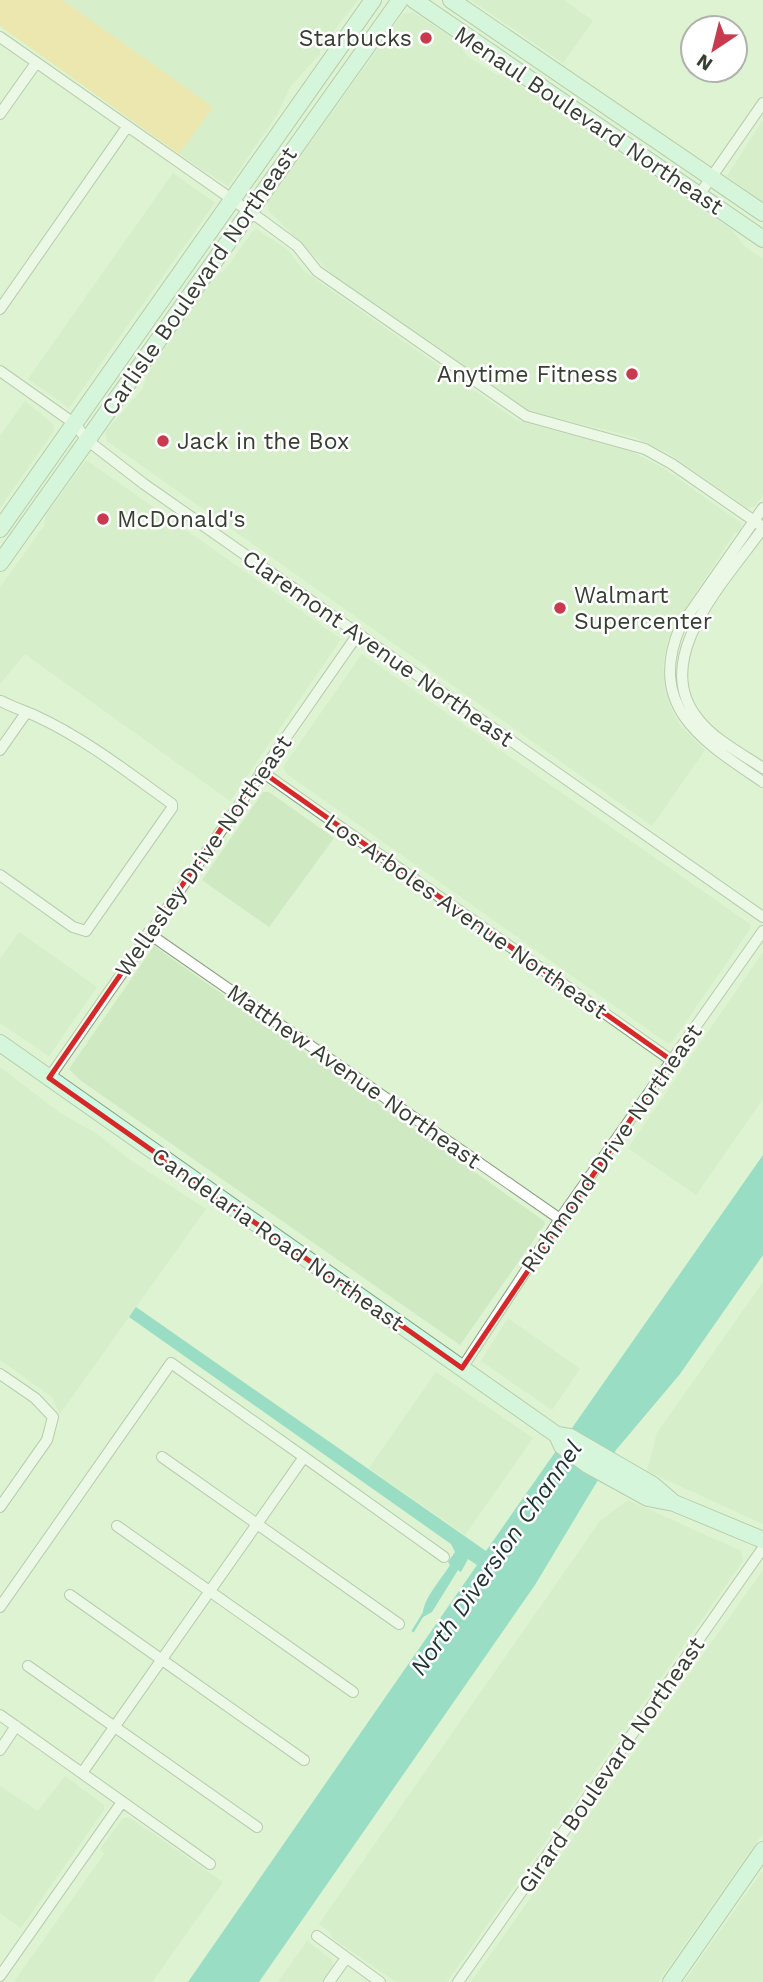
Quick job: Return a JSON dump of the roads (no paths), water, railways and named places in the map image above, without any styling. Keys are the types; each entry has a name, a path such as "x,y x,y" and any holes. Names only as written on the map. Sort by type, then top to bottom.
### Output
{"main road":[{"name":"Carlisle Boulevard Northeast","path":"0,529 373,0"},
{"name":"Carlisle Boulevard Northeast","path":"0,562 247,211 400,0"},
{"name":"Menaul Boulevard Northeast","path":"414,0 763,239"},
{"name":"Menaul Boulevard Northeast","path":"451,0 763,213"},
{"path":"159,337 155,323 187,277 191,258"},
{"name":"Candelaria Road Northeast","path":"0,1043 556,1435 570,1437 617,1473 653,1485 674,1503 763,1540"},
{"path":"671,1982 763,1850"}],"street":[{"path":"0,37 297,246 317,271 526,416 645,449 672,464 760,525"},
{"path":"0,114 36,63"},
{"path":"699,195 763,103"},
{"path":"0,309 127,127"},
{"name":"Claremont Avenue Northeast","path":"0,370 75,424 87,440 144,484 763,917"},
{"path":"763,508 760,525 690,634 681,670 685,697 699,722 763,768"},
{"path":"760,525 680,627 672,646 668,667 671,689 681,715 692,729 763,782"},
{"name":"Wellesley Drive Northeast","path":"49,1078 358,634"},
{"path":"0,699 46,722 172,804 172,808 86,931 73,927 0,875"},
{"path":"0,750 26,713"},
{"name":"Los Arboles Avenue Northeast","path":"261,771 671,1060"},
{"name":"Richmond Drive Northeast","path":"462,1368 560,1219 763,931"},
{"name":"Matthew Avenue Northeast","path":"149,933 560,1219"},
{"path":"0,1607 171,1363 444,1557"},
{"path":"0,1374 45,1406 53,1417 47,1440 2,1499"},
{"path":"162,1457 399,1624"},
{"path":"82,1773 304,1457"},
{"path":"117,1525 353,1692"},
{"name":"Girard Boulevard Northeast","path":"458,1982 763,1548"},
{"path":"70,1595 304,1760"},
{"path":"28,1665 257,1827"},
{"path":"0,1715 210,1864"},
{"path":"0,1750 16,1726"},
{"path":"0,1976 122,1801"},
{"path":"317,1936 380,1982"},
{"path":"329,1982 346,1958"}],"water":[{"name":"North Diversion Channel","path":"763,1155 763,1255 680,1374 616,1450 535,1585 259,1982 188,1982 477,1565 468,1559 432,1612 423,1617 425,1604 450,1565 448,1562 455,1552 451,1544 129,1317 136,1307 486,1551"}],"waterway":[{"name":"North Diversion Channel","path":"413,1631 424,1613"}],"place":[{"name":"Starbucks","path":"426,38"},
{"name":"Anytime Fitness","path":"632,374"},
{"name":"Jack in the Box","path":"163,441"},
{"name":"McDonald's","path":"103,519"},
{"name":"Walmart Supercenter","path":"560,608"}]}
